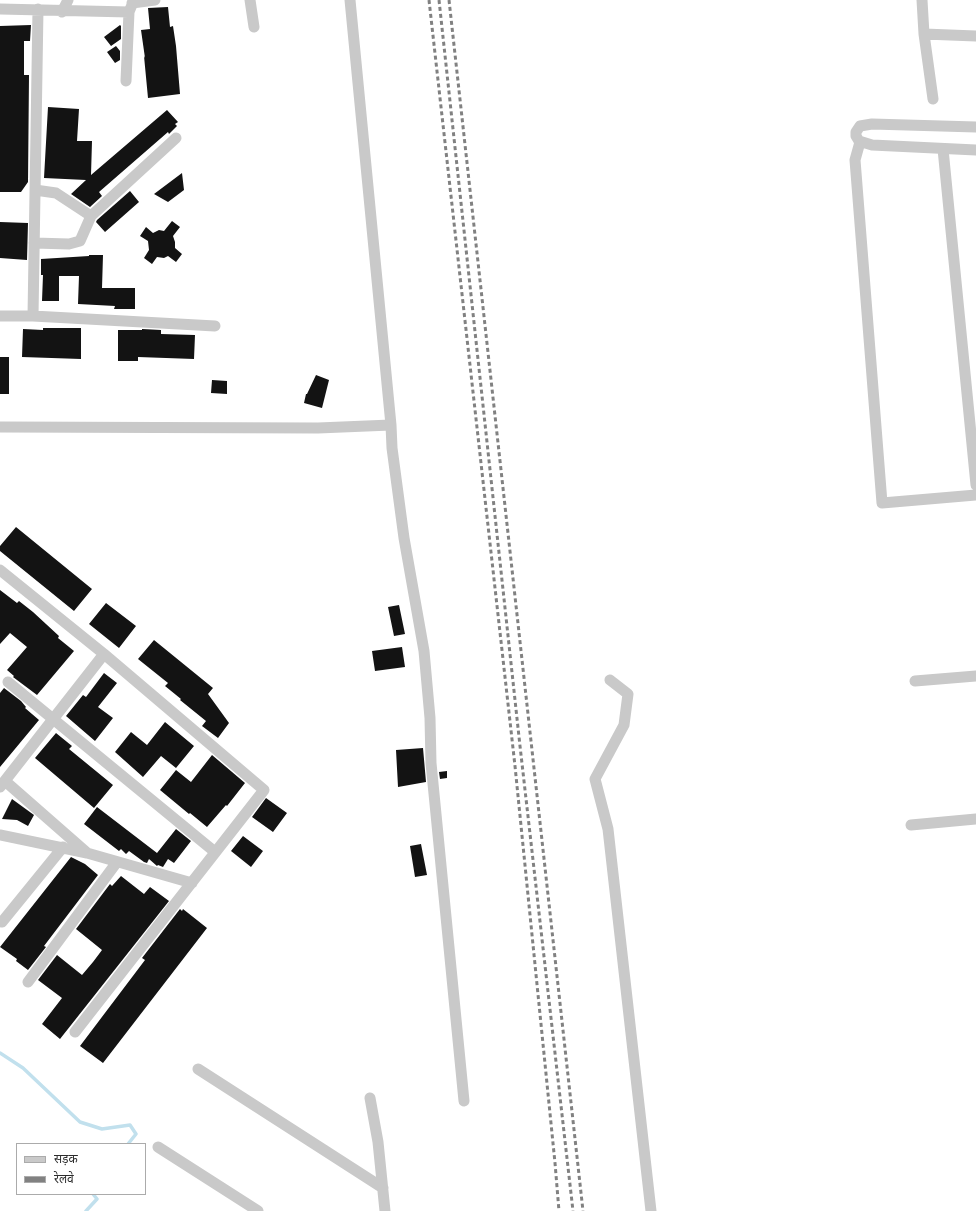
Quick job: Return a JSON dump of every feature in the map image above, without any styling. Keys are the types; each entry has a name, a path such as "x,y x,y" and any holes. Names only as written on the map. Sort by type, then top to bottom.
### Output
{"street":[{"path":"62,12 68,0"},
{"path":"0,9 38,9 62,12 132,5 155,0"},
{"path":"250,0 254,27"},
{"path":"350,0 392,448 404,538 424,651 430,718 431,763 464,1101"},
{"path":"922,0 924,34 933,99"},
{"path":"126,81 132,5"},
{"path":"33,316 38,9"},
{"path":"924,34 976,36"},
{"path":"976,127 872,124 860,126 856,132 856,136 860,142 872,145 976,150"},
{"path":"34,243 69,244 80,241 91,216 176,138"},
{"path":"860,142 855,160 882,503 976,495"},
{"path":"943,149 976,485"},
{"path":"35,190 56,193 91,216"},
{"path":"0,316 33,316 215,326"},
{"path":"0,427 318,428 391,425"},
{"path":"0,570 104,654 264,790 75,1032"},
{"path":"87,853 2,784 54,720 104,654"},
{"path":"915,681 976,676"},
{"path":"610,680 628,694 624,725 595,779 608,829 650,1211"},
{"path":"8,682 215,852"},
{"path":"911,825 976,819"},
{"path":"0,835 87,853 192,883"},
{"path":"2,922 63,847"},
{"path":"28,982 117,862"},
{"path":"198,1069 383,1188"},
{"path":"370,1098 378,1142 385,1211"},
{"path":"158,1147 258,1211"}],"building":[{"path":"168,7 170,27 173,26 176,46 180,94 148,98 141,30 150,29 148,8"},
{"path":"31,25 30,41 24,41 24,75 29,75 28,182 21,192 0,192 0,26"},
{"path":"120,25 121,39 111,46 104,37"},
{"path":"116,46 120,51 120,60 115,63 107,52"},
{"path":"48,107 79,109 77,141 92,141 91,175 167,110 178,122 175,124 177,126 169,134 168,132 99,192 102,196 90,207 71,194 86,180 44,178"},
{"path":"182,173 184,190 168,202 154,194"},
{"path":"130,191 139,202 105,232 96,222 97,220"},
{"path":"172,221 180,227 173,236 175,248 182,254 176,262 168,256 164,258 157,257 152,264 144,258 149,250 148,241 140,236 146,227 153,233 159,230 164,231"},
{"path":"0,222 28,223 27,260 0,258"},
{"path":"103,255 102,288 135,288 135,309 114,309 115,306 78,304 79,276 59,276 59,301 42,301 43,275 41,275 41,259"},
{"path":"43,328 81,328 81,359 22,357 23,329 43,330"},
{"path":"118,330 161,330 161,334 195,335 194,359 138,357 138,361 118,361"},
{"path":"0,357 9,357 9,394 0,394"},
{"path":"316,375 329,380 322,408 304,403 306,394"},
{"path":"212,380 227,381 227,394 211,393"},
{"path":"16,527 92,589 74,611 0,551 0,546"},
{"path":"0,590 17,603 19,601 33,612 59,636 58,638 74,651 37,695 13,677 14,676 7,670 27,647 10,633 0,644"},
{"path":"106,603 136,626 119,648 89,624"},
{"path":"399,605 405,634 394,636 388,607"},
{"path":"154,640 213,688 208,694 229,723 218,738 202,726 206,721 165,686 168,683 138,659"},
{"path":"402,647 405,667 375,671 372,651"},
{"path":"104,673 117,683 98,707 113,718 95,741 66,716 83,695 86,697"},
{"path":"4,688 21,701 26,707 25,708 39,720 0,767 0,693"},
{"path":"165,722 194,746 176,768 161,756 143,777 115,752 131,732 147,745"},
{"path":"56,733 72,746 69,749 113,785 94,808 35,758"},
{"path":"423,748 426,782 398,787 396,750"},
{"path":"212,755 245,783 227,806 226,805 207,827 160,790 176,770 191,782"},
{"path":"447,771 447,778 440,779 439,772"},
{"path":"266,798 287,813 273,832 252,817"},
{"path":"12,799 34,815 28,826 17,820 2,819"},
{"path":"97,807 157,853 176,829 191,841 174,863 168,859 163,867 157,866 149,859 147,863 144,862 129,851 126,854 121,849 119,851 84,824"},
{"path":"243,836 263,851 251,867 231,851"},
{"path":"421,844 427,875 415,877 410,846"},
{"path":"71,857 85,864 98,875 44,946 46,947 28,970 16,961 17,959 0,947"},
{"path":"121,876 144,894 150,887 169,901 60,1039 42,1024 62,998 38,980 57,955 82,975 93,962 102,950 76,929 110,884 112,886"},
{"path":"180,909 182,911 183,909 207,928 103,1063 80,1046 145,960 142,958"}],"waterway":[{"path":"0,1053 23,1068 80,1122 102,1129 130,1125 136,1134 129,1143"},
{"path":"86,1211 97,1199 94,1195"}],"railway":[{"path":"429,0 515,766 559,1211"},
{"path":"439,0 520,746 573,1211"},
{"path":"449,0 583,1211"}]}
